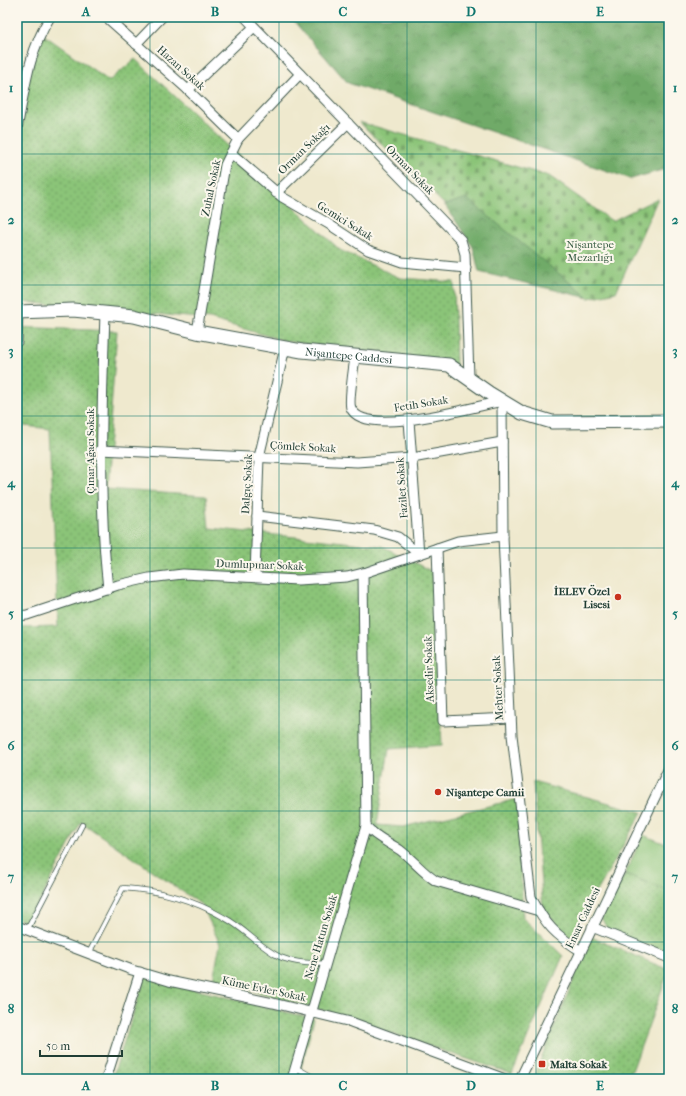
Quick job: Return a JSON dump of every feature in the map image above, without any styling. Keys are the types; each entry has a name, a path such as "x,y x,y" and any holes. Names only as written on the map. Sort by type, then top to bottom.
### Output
{"street":[{"path":"17,129 31,56 41,31 50,17"},
{"name":"Hazan Sokak","path":"106,17 188,90 238,139"},
{"path":"136,44 162,17"},
{"name":"Orman Sokak","path":"245,17 461,240 465,254 466,268 469,378"},
{"path":"188,90 254,27"},
{"name":"Zuhal Sokak","path":"197,332 225,165 238,139 300,74"},
{"name":"Orman Sokağı","path":"276,193 348,123"},
{"name":"Gemici Sokak","path":"231,153 276,193 327,222 368,250 402,262 466,268"},
{"name":"Nişantepe Caddesi","path":"18,312 73,310 134,316 197,332 285,348 355,357 449,365 522,413 552,422 669,421"},
{"path":"17,342 18,312"},
{"name":"Çınar Ağacı Sokak","path":"105,313 100,450 101,511 108,589"},
{"name":"Dalgıç Sokak","path":"255,576 259,457 285,348"},
{"name":"Fetih Sokak","path":"355,357 350,407 355,415 362,419 377,422 409,421 502,401"},
{"name":"Mehter Sokak","path":"502,401 503,536 511,718 531,897 543,919 558,936 581,951"},
{"name":"Fazilet Sokak","path":"409,421 419,554"},
{"name":"Çömlek Sokak","path":"100,450 357,462 412,458 502,442"},
{"path":"257,516 374,530 398,537 419,554"},
{"name":"Dumlupınar Sokak","path":"17,616 27,615 108,589 149,578 183,574 255,576 298,580 347,577 458,541 503,536"},
{"name":"Aksedir Sokak","path":"437,548 443,722 511,718"},
{"name":"Nene Hatun Sokak","path":"292,1079 366,826 363,573"},
{"name":"Ensar Caddesi","path":"520,1079 669,768"},
{"path":"366,826 372,834 400,851 426,875 436,881 539,911"},
{"name":"Küme Evler Sokak","path":"17,926 140,972 169,981 351,1022 505,1079"},
{"path":"592,926 669,958"},
{"path":"106,1079 140,972"}],"lane":[{"path":"27,930 82,825"},
{"path":"89,953 123,888 151,890 180,898 226,918 281,957 295,962 325,964"},
{"path":"295,1067 316,1079"}],"green space":[{"path":"290,17 669,17 669,168 631,179 348,83"},
{"path":"44,35 109,81 135,59 340,250 400,278 454,282 456,365 285,341 210,319 22,302 23,265 17,265 17,91 21,91"},
{"name":"Nişantepe Mezarlığı","path":"359,122 549,176 612,221 658,198 616,292 589,298 466,198 445,205"},
{"path":"466,198 589,298 479,272 473,247 445,205"},
{"path":"17,327 117,331 105,489 206,496 209,528 382,546 433,572 442,745 389,749 377,825 403,827 517,799 523,918 563,956 512,1074 325,1011 213,980 220,944 202,905 81,822 28,924 17,918 17,628 58,627 50,429 17,425"},
{"path":"533,782 642,812 571,938 543,909"},
{"path":"643,835 669,845 669,891 625,874"},
{"path":"625,874 669,891 669,954 608,931 601,917"},
{"path":"591,937 669,970 629,1079 533,1079"},
{"path":"145,977 314,1019 298,1079 112,1079"}],"place":[{"name":"İELEV Özel Lisesi","path":"618,597"},
{"name":"Nişantepe Camii","path":"438,792"},
{"name":"Malta Sokak","path":"542,1064"}]}
